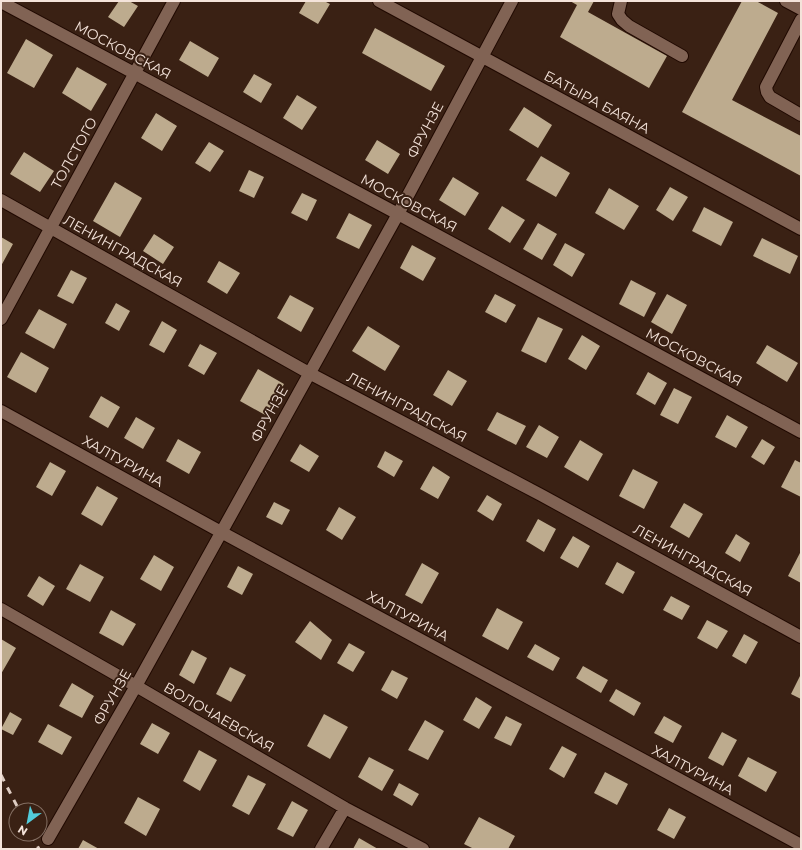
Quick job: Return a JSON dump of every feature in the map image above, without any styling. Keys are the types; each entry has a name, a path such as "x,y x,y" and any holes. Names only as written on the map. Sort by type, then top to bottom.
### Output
{"street":[{"name":"ТОЛСТОГО","path":"1,319 174,1"},
{"name":"БАТЫРА БАЯНА","path":"379,1 801,229"},
{"name":"ФРУНЗЕ","path":"48,839 136,686 398,214 512,1"},
{"path":"621,1 618,14 622,20 629,26 682,56"},
{"path":"786,1 801,9"},
{"name":"МОСКОВСКАЯ","path":"1,2 398,214 801,432"},
{"path":"801,20 766,87 766,92 770,97 801,115"},
{"name":"ЛЕНИНГРАДСКАЯ","path":"1,200 309,373 541,495 801,637"},
{"name":"ХАЛТУРИНА","path":"1,411 221,532 801,845"},
{"name":"ВОЛОЧАЕВСКАЯ","path":"1,609 345,808 423,849"},
{"path":"321,849 345,808"}],"building":[{"path":"119,1 129,1 138,6 124,27 108,17"},
{"path":"306,1 324,1 330,4 318,24 299,13"},
{"path":"570,1 594,1 588,12 667,56 649,88 560,37 577,5"},
{"path":"742,1 756,1 778,13 732,100 801,136 801,176 682,112"},
{"path":"375,28 445,66 431,91 362,53"},
{"path":"26,39 53,55 34,88 7,73"},
{"path":"190,41 219,58 208,77 179,60"},
{"path":"77,67 107,84 91,111 62,93"},
{"path":"254,74 272,84 261,103 243,92"},
{"path":"297,95 317,107 302,130 283,118"},
{"path":"524,107 552,125 538,148 509,130"},
{"path":"156,113 177,126 162,151 141,138"},
{"path":"377,140 400,154 388,174 365,160"},
{"path":"209,142 224,151 210,172 195,163"},
{"path":"24,152 54,171 40,192 10,174"},
{"path":"541,156 570,173 556,197 526,180"},
{"path":"249,170 264,177 254,198 239,191"},
{"path":"453,177 479,193 465,216 439,200"},
{"path":"115,182 142,198 120,237 93,221"},
{"path":"670,187 688,197 673,221 656,210"},
{"path":"609,188 639,206 624,230 595,213"},
{"path":"302,193 317,200 307,221 291,213"},
{"path":"502,206 525,220 510,243 488,229"},
{"path":"704,207 733,222 721,246 692,231"},
{"path":"349,213 372,225 359,249 336,238"},
{"path":"538,223 557,234 542,260 523,249"},
{"path":"154,234 174,247 163,264 143,251"},
{"path":"1,237 13,244 1,266"},
{"path":"762,238 798,256 790,274 753,256"},
{"path":"565,243 585,254 572,277 553,265"},
{"path":"412,245 436,258 423,281 400,268"},
{"path":"219,261 240,273 227,294 207,282"},
{"path":"71,270 87,278 73,304 57,296"},
{"path":"631,280 656,293 644,317 619,304"},
{"path":"495,294 516,305 506,323 485,312"},
{"path":"667,294 687,305 672,334 651,322"},
{"path":"290,295 314,308 301,332 277,318"},
{"path":"116,303 130,311 119,331 105,323"},
{"path":"39,309 67,324 54,349 25,333"},
{"path":"538,317 563,329 546,363 521,351"},
{"path":"162,321 177,330 164,353 149,345"},
{"path":"368,326 400,346 385,371 352,351"},
{"path":"582,335 600,346 586,370 568,359"},
{"path":"200,344 217,353 204,375 188,366"},
{"path":"767,345 798,363 787,382 756,363"},
{"path":"21,352 49,368 36,393 7,377"},
{"path":"258,369 284,384 267,416 240,401"},
{"path":"448,370 467,381 452,406 433,395"},
{"path":"648,372 667,383 655,405 636,394"},
{"path":"674,388 692,397 678,424 660,415"},
{"path":"101,396 120,407 108,428 89,417"},
{"path":"497,412 526,426 516,445 487,430"},
{"path":"727,415 748,427 736,448 715,437"},
{"path":"136,417 155,428 143,449 124,438"},
{"path":"539,425 559,437 547,458 526,447"},
{"path":"178,439 201,452 189,474 166,461"},
{"path":"762,439 775,447 764,465 751,457"},
{"path":"580,440 603,454 588,481 564,467"},
{"path":"300,444 319,456 309,472 290,461"},
{"path":"385,451 403,461 394,477 377,467"},
{"path":"795,460 801,463 801,497 781,487"},
{"path":"50,462 66,471 52,496 36,487"},
{"path":"433,466 450,477 438,499 420,489"},
{"path":"633,469 658,482 644,509 619,496"},
{"path":"97,486 118,498 102,526 81,514"},
{"path":"487,495 502,504 493,521 477,511"},
{"path":"274,502 290,510 282,525 266,517"},
{"path":"684,503 703,514 689,538 670,527"},
{"path":"339,507 356,517 342,540 326,530"},
{"path":"538,519 556,529 544,552 526,541"},
{"path":"736,534 750,543 740,562 725,553"},
{"path":"573,536 590,546 578,568 560,558"},
{"path":"801,551 801,583 788,576"},
{"path":"154,555 174,567 161,591 140,579"},
{"path":"617,562 635,572 623,594 605,584"},
{"path":"422,563 439,573 422,604 405,595"},
{"path":"80,564 104,577 90,602 66,589"},
{"path":"238,566 253,574 242,595 227,587"},
{"path":"39,576 55,586 43,606 27,596"},
{"path":"671,596 690,606 682,620 663,610"},
{"path":"497,608 523,622 508,650 482,636"},
{"path":"111,610 136,624 123,646 99,633"},
{"path":"707,620 728,631 717,649 697,638"},
{"path":"310,621 332,640 321,660 295,642"},
{"path":"744,634 758,642 746,664 732,656"},
{"path":"1,639 16,648 1,674"},
{"path":"349,643 365,652 353,672 337,663"},
{"path":"535,644 560,658 553,671 527,657"},
{"path":"192,650 207,658 194,684 179,675"},
{"path":"583,666 608,680 601,693 576,678"},
{"path":"230,667 246,675 231,702 216,694"},
{"path":"392,670 408,678 397,699 381,690"},
{"path":"801,674 801,699 791,694"},
{"path":"72,683 94,696 82,718 59,706"},
{"path":"616,689 641,703 634,716 609,701"},
{"path":"476,697 492,707 479,729 463,720"},
{"path":"10,712 22,719 13,735 1,729"},
{"path":"324,714 348,727 330,759 307,746"},
{"path":"506,716 522,724 511,746 494,738"},
{"path":"664,716 682,726 673,743 654,733"},
{"path":"425,720 444,731 428,760 408,750"},
{"path":"152,723 170,733 158,754 140,744"},
{"path":"48,724 72,737 62,755 38,742"},
{"path":"722,732 737,740 723,766 708,758"},
{"path":"562,746 577,754 564,778 549,769"},
{"path":"199,750 217,760 200,791 183,781"},
{"path":"369,757 394,770 382,791 358,777"},
{"path":"748,757 777,772 766,792 738,776"},
{"path":"605,772 628,784 617,805 594,793"},
{"path":"248,775 266,784 249,815 232,806"},
{"path":"399,783 419,794 412,806 393,795"},
{"path":"138,797 160,809 146,836 124,823"},
{"path":"292,801 308,810 293,837 277,829"},
{"path":"669,808 686,817 674,839 657,830"},
{"path":"479,817 515,836 508,849 474,849 464,844"},
{"path":"359,838 378,849 353,849"},
{"path":"83,840 99,849 78,849"}],"railway":[{"path":"1,775 15,802"},
{"path":"35,842 39,849"}]}
